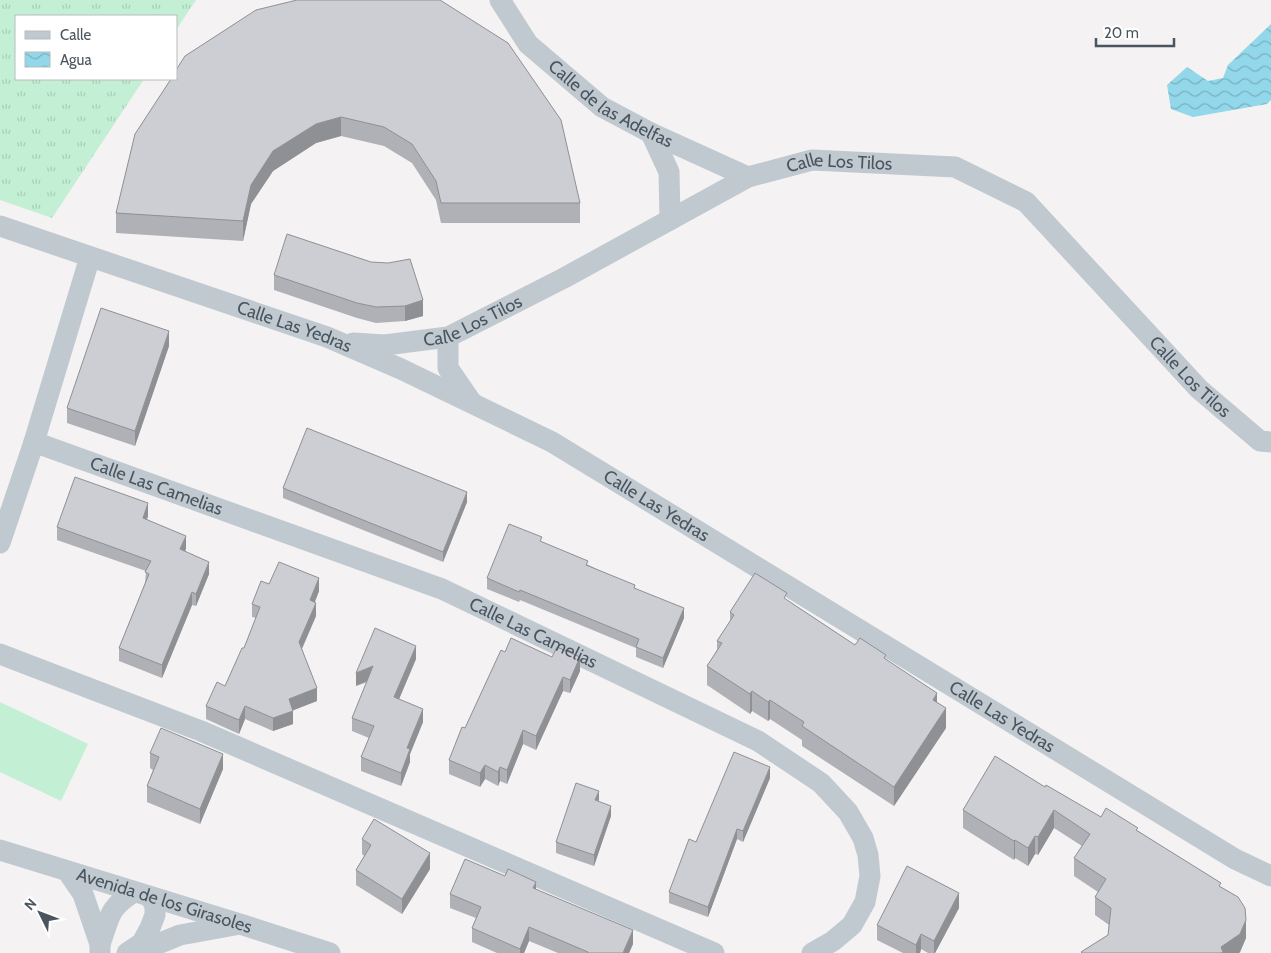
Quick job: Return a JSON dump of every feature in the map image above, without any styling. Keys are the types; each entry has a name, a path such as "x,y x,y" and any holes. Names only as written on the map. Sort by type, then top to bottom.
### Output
{"street":[{"name":"Calle de las Adelfas","path":"500,0 528,44 602,107 651,133 748,177"},
{"path":"651,133 669,172 670,220"},
{"name":"Calle Los Tilos","path":"341,343 385,345 448,337 564,278 748,177 812,160 955,167 1026,202 1200,389 1260,440 1271,442"},
{"name":"Calle Las Yedras","path":"0,226 327,337 401,369 552,442 1226,854 1271,876"},
{"path":"0,543 34,442 90,257"},
{"path":"448,337 448,368 472,404"},
{"name":"Calle Las Camelias","path":"34,442 442,589 758,741 821,783 848,812 862,838 868,855 870,876 865,902 852,925 833,941 812,953"},
{"path":"0,654 201,731 714,953"},
{"name":"Avenida de los Girasoles","path":"0,850 330,953"},
{"path":"68,872 82,894 100,949"},
{"path":"100,949 110,914 120,900 142,894 155,905 156,915 134,948"},
{"path":"134,948 153,946 180,935 240,924"}],"green space":[{"path":"0,0 196,0 178,27 178,15 15,15 15,80 143,80 52,218 0,200"},
{"path":"0,702 88,744 61,801 0,772"}],"water":[{"path":"1271,24 1271,100 1267,104 1193,117 1171,109 1167,85 1187,67 1208,81 1223,78 1228,65"}],"building":[{"path":"297,0 440,0 508,43 561,120 580,203 441,203 436,181 412,144 384,127 341,117 316,124 273,151 251,185 243,221 116,213 135,134 170,80 178,80 178,67 185,56 256,10"},
{"path":"287,234 371,262 388,263 410,259 423,300 405,306 376,307 357,303 274,275"},
{"path":"101,308 169,331 135,431 67,408"},
{"path":"307,428 467,492 443,552 283,488"},
{"path":"75,477 148,503 143,518 186,536 180,549 209,562 196,594 192,592 162,665 119,648 149,574 145,572 151,561 57,527"},
{"path":"509,524 542,537 540,541 588,561 586,565 635,585 634,588 684,608 663,658 636,647 639,639 487,578"},
{"path":"279,562 319,578 310,600 316,603 299,642 317,688 289,699 293,711 273,718 245,706 239,720 206,706 217,682 225,686 242,648 244,648 260,607 252,604 261,581 269,584"},
{"path":"755,573 787,593 784,598 855,645 860,638 886,655 884,658 937,693 933,700 946,708 894,787 802,726 804,722 770,700 768,702 752,691 750,694 707,666 722,643 717,641 734,615 730,612"},
{"path":"375,628 416,646 394,697 423,709 407,748 410,749 401,773 361,757 374,726 352,718 373,666 356,673"},
{"path":"511,638 552,657 557,647 580,657 570,680 563,677 536,736 523,730 507,770 500,767 498,772 485,765 480,773 449,760 462,727 465,728 501,650 505,652"},
{"path":"161,728 223,754 200,809 147,786 159,757 150,753"},
{"path":"734,752 770,767 743,831 737,829 708,907 669,892 689,839 696,842"},
{"path":"995,756 1045,787 1046,785 1101,817 1106,808 1138,828 1136,830 1221,883 1219,886 1238,897 1245,908 1246,920 1240,934 1221,947 1223,952 1221,953 1082,953 1108,935 1111,908 1095,897 1106,879 1074,858 1090,834 1054,810 1038,837 1035,836 1028,848 963,810"},
{"path":"576,783 599,791 595,800 611,806 594,855 556,842"},
{"path":"374,819 430,853 402,899 356,870 371,845 362,839"},
{"path":"465,859 505,876 508,869 536,882 533,888 633,930 623,953 587,953 529,927 520,949 472,928 481,907 450,894"},
{"path":"907,866 959,893 934,941 921,934 916,945 877,925"}]}
